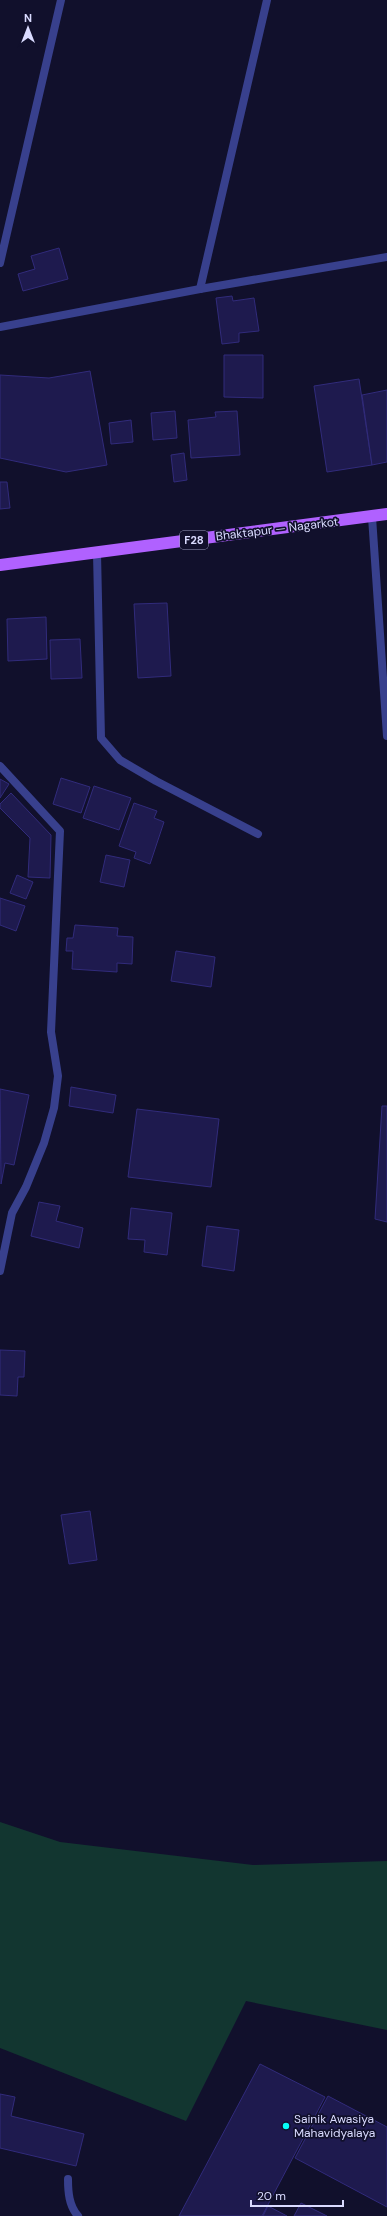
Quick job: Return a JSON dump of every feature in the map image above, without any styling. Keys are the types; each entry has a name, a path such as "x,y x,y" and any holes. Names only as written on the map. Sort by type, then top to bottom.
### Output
{"main road":[{"name":"Bhaktapur — Nagarkot","path":"0,565 387,514"}],"street":[{"path":"0,263 61,0"},
{"path":"200,289 267,0"},
{"path":"0,327 200,289 387,256"},
{"path":"372,517 387,736"},
{"path":"97,553 101,738 120,760 156,781 258,834"},
{"path":"0,766 60,831 51,1032 58,1076 54,1108 44,1143 26,1187 12,1213 0,1272"},
{"path":"68,2179 68,2193 73,2211 78,2216"}],"green space":[{"path":"0,1822 60,1842 253,1865 387,1861 387,2030 246,2001 186,2121 0,2048"}],"building":[{"path":"59,248 68,279 23,291 18,274 35,269 31,256"},
{"path":"232,296 233,301 254,298 259,331 239,333 239,342 222,344 216,298"},
{"path":"224,355 263,355 263,398 224,397"},
{"path":"90,371 107,465 66,472 0,458 0,375 49,378"},
{"path":"359,379 372,465 327,472 314,386"},
{"path":"387,390 387,462 372,465 362,395"},
{"path":"175,411 177,438 153,440 151,413"},
{"path":"237,411 240,455 191,458 188,420 216,417 215,412"},
{"path":"131,420 133,442 111,444 109,423"},
{"path":"184,453 187,480 174,482 171,455"},
{"path":"0,482 7,482 10,508 0,509"},
{"path":"167,603 171,676 138,678 134,604"},
{"path":"46,617 47,659 8,661 7,619"},
{"path":"80,639 82,678 51,679 50,640"},
{"path":"61,778 90,787 81,813 53,804"},
{"path":"0,779 9,784 0,798"},
{"path":"94,786 131,798 119,830 83,818"},
{"path":"11,793 51,835 50,878 28,877 30,838 0,808 0,804"},
{"path":"134,803 157,811 154,818 164,822 150,864 134,858 136,852 119,846"},
{"path":"106,855 130,860 124,887 100,882"},
{"path":"17,875 33,882 26,899 10,893"},
{"path":"0,898 25,906 16,931 0,925"},
{"path":"75,925 118,928 117,936 133,937 132,964 117,963 117,972 72,969 73,951 66,951 67,938 73,938"},
{"path":"176,951 215,957 211,987 171,981"},
{"path":"71,1087 116,1095 113,1113 69,1106"},
{"path":"0,1089 29,1095 14,1165 5,1163 1,1184"},
{"path":"382,1106 387,1106 387,1222 375,1219"},
{"path":"137,1109 219,1119 211,1187 128,1177"},
{"path":"39,1202 60,1206 56,1221 83,1228 79,1248 31,1236"},
{"path":"131,1208 172,1213 167,1255 144,1252 145,1240 128,1239"},
{"path":"207,1226 239,1230 234,1271 202,1266"},
{"path":"0,1350 25,1351 24,1377 18,1377 17,1396 0,1395"},
{"path":"90,1511 97,1560 69,1564 61,1515"},
{"path":"260,2064 325,2097 262,2216 179,2216"},
{"path":"0,2094 15,2097 11,2116 84,2134 76,2166 0,2148"},
{"path":"328,2096 387,2127 387,2207 295,2158"},
{"path":"301,2203 327,2216 294,2216"},
{"path":"268,2206 287,2216 263,2216"}],"place":[{"name":"Sainik Awasiya Mahavidyalaya","path":"286,2126"}]}
